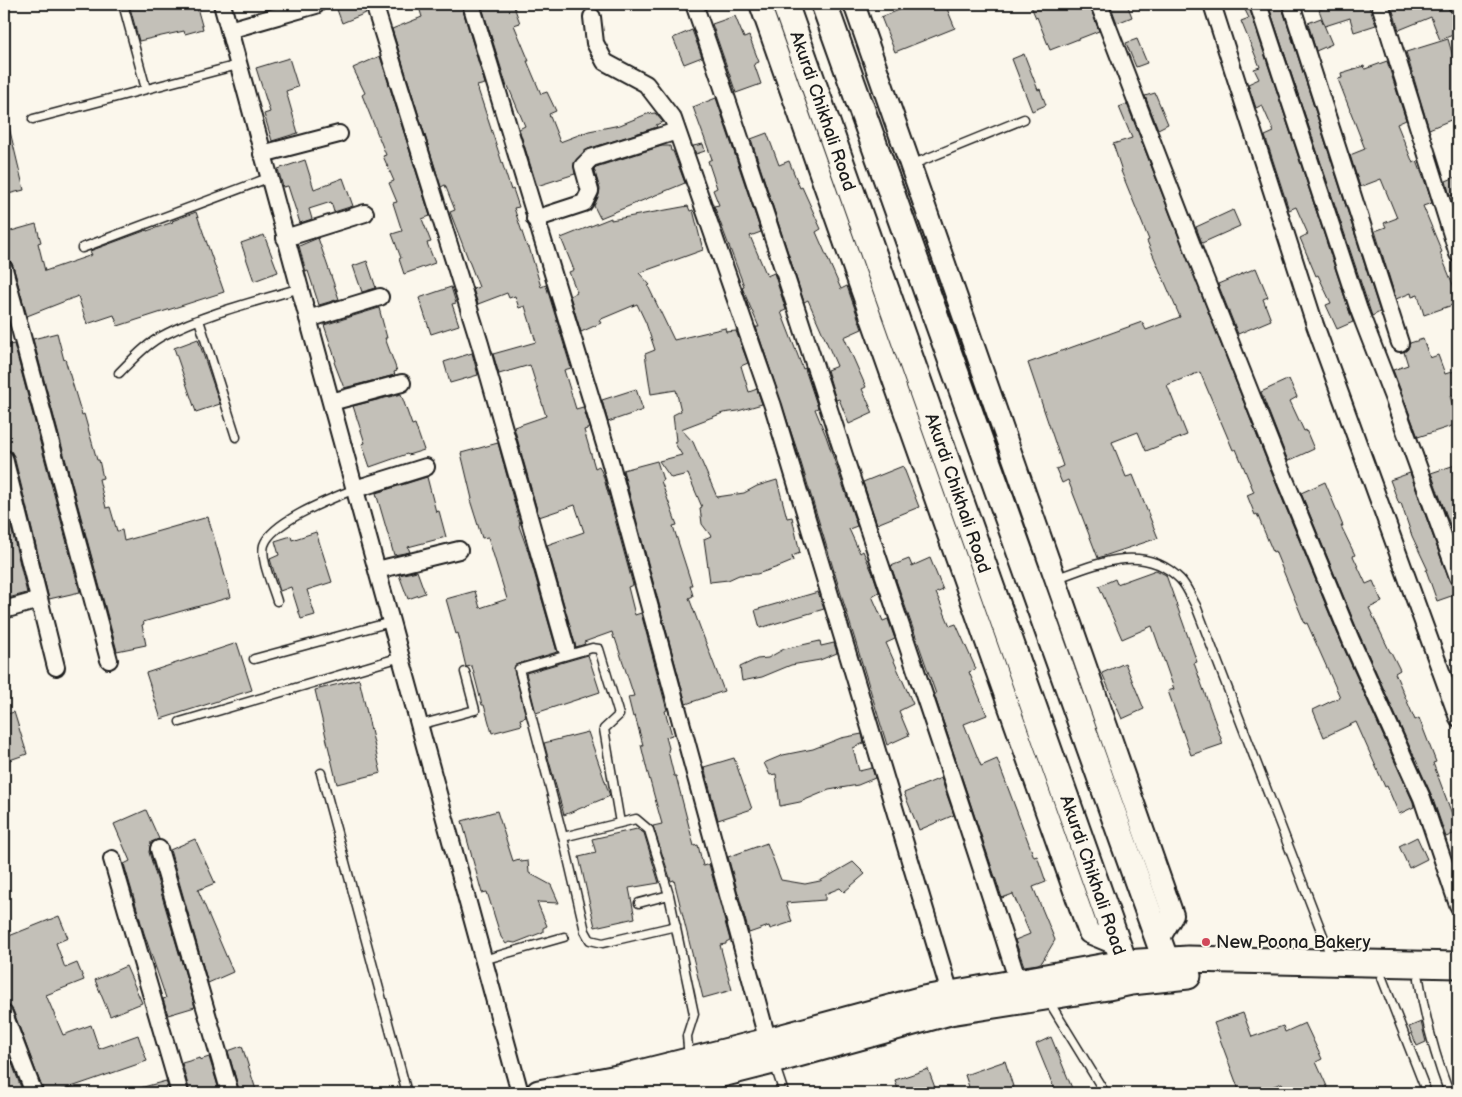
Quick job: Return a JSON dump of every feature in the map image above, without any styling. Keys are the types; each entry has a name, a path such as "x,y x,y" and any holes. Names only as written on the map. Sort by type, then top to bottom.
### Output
{"main road":[{"name":"Akurdi Chikhali Road","path":"785,4 1124,963"},
{"name":"Akurdi Chikhali Road","path":"824,4 1166,959"},
{"path":"950,1003 1018,982 1124,963 1166,959 1458,965"},
{"path":"1166,959 1193,976 1382,978 1458,981"},
{"path":"647,1093 682,1089 771,1051 922,999 950,1003 1046,997 1124,963"},
{"path":"539,1093 628,1076 689,1060 771,1051"}],"street":[{"path":"222,4 268,178 332,402 520,1093"},
{"path":"374,4 480,344 566,648"},
{"path":"471,4 610,461 771,1051"},
{"path":"694,4 726,93 974,843 1018,982"},
{"path":"760,4 1089,933 1124,963"},
{"path":"854,4 1173,915 1166,959"},
{"path":"1099,4 1286,483 1350,638 1422,798 1458,905"},
{"path":"1212,4 1315,325 1458,718"},
{"path":"1258,4 1349,282 1458,577"},
{"path":"1291,4 1400,343"},
{"path":"1380,4 1458,254"},
{"path":"229,30 316,5"},
{"path":"592,17 594,43 606,62 646,84 673,119 773,406 950,1003"},
{"path":"535,219 584,203 590,191 584,166 591,158 677,131"},
{"path":"262,154 339,134"},
{"path":"286,238 365,213"},
{"path":"4,269 14,313 110,660"},
{"path":"308,318 380,297"},
{"path":"1367,330 1393,320"},
{"path":"332,402 402,383"},
{"path":"4,458 56,667"},
{"path":"355,489 426,468"},
{"path":"377,570 459,550"},
{"path":"4,610 39,600"},
{"path":"159,849 230,1093"},
{"path":"112,859 180,1093"},
{"path":"4,1014 34,1093"}],"lane":[{"path":"123,4 146,89"},
{"path":"33,119 238,65"},
{"path":"911,165 1024,120"},
{"path":"82,248 268,178"},
{"path":"119,373 145,347 165,334 199,320 300,288"},
{"path":"199,320 236,437"},
{"path":"277,601 264,556 264,545 269,536 282,524 303,512 355,489"},
{"path":"1055,579 1109,560 1142,559 1163,566 1181,580 1196,606 1334,962"},
{"path":"254,659 391,622"},
{"path":"620,823 604,729 619,715 599,649 592,648 522,667 519,671 563,837 585,931 590,940 602,943 676,926"},
{"path":"180,722 401,657"},
{"path":"419,725 475,710 465,672"},
{"path":"321,773 407,1093"},
{"path":"563,837 636,819 649,830 669,895 694,1014 686,1036 689,1060"},
{"path":"639,903 669,895"},
{"path":"483,960 564,937"},
{"path":"1382,978 1427,1093"},
{"path":"1419,980 1437,1060 1450,1093"},
{"path":"1046,997 1105,1093"},
{"path":"771,1051 784,1093"}],"building":[{"path":"129,4 196,4 203,29 185,34 184,31 139,41"},
{"path":"335,4 364,4 366,13 342,23"},
{"path":"418,4 461,4 485,84 477,86 511,190 513,189 519,207 514,208 527,247 529,247 541,287 546,285 571,368 564,370 576,409 583,407 590,428 584,430 595,468 599,466 603,475 633,585 628,587 635,615 641,613 667,710 665,711 672,735 666,737 674,776 676,776 694,846 698,845 703,866 709,864 730,940 726,944 720,945 732,990 703,998 674,880 671,881 653,826 662,824 641,745 643,745 628,697 634,696 615,638 612,632 584,642 585,644 576,647 547,545 584,532 575,505 539,517 514,427 546,416 530,365 499,374 493,354 536,342 525,306 519,308 515,296 509,298 507,293 478,304 473,289 479,287 450,212 455,210 445,185 441,187 392,29 422,17"},
{"path":"481,4 513,4 520,23 514,25 529,61 527,61 541,94 547,92 556,111 549,114 560,142 589,131 620,125 647,114 655,113 663,122 656,125 657,127 588,149 574,163 575,174 537,186 519,129 525,126 507,87"},
{"path":"915,4 945,4 955,28 895,52 881,17"},
{"path":"1030,4 1089,4 1099,31 1050,50"},
{"path":"1110,4 1127,4 1132,17 1117,23"},
{"path":"1242,4 1248,4 1353,322 1337,329 1326,305 1331,303 1318,275 1316,276 1300,238 1308,234 1296,207 1289,210 1265,136 1274,132 1262,105 1256,108 1248,84 1259,79 1254,69 1260,67 1241,21 1249,18"},
{"path":"1268,4 1281,4 1380,312 1372,316"},
{"path":"1338,4 1368,4 1376,25 1354,32 1350,18 1325,26 1319,10"},
{"path":"1401,4 1447,4 1449,10 1454,15 1458,26 1458,33 1440,40 1431,17 1399,30 1392,8"},
{"path":"735,16 744,38 749,36 759,62 754,64 761,84 736,93 712,24"},
{"path":"1321,18 1332,44 1316,51 1308,23"},
{"path":"692,30 702,57 684,64 673,38"},
{"path":"1137,39 1147,63 1136,67 1126,43"},
{"path":"1448,39 1454,60 1458,59 1458,117 1429,129 1406,52"},
{"path":"1024,54 1046,105 1032,111 1012,59"},
{"path":"380,56 430,216 422,219 431,242 427,243 435,263 404,274 399,259 401,258 392,234 402,231 393,203 397,202 389,183 394,181 383,156 386,155 362,95 365,93 353,68"},
{"path":"289,58 298,87 286,91 298,133 272,141 264,114 270,112 256,68"},
{"path":"1387,61 1406,120 1397,124 1413,163 1417,161 1425,182 1432,203 1423,206 1454,287 1458,286 1458,303 1424,315 1418,295 1412,297 1411,293 1396,299 1375,231 1386,227 1384,223 1397,218 1381,179 1360,187 1350,155 1365,149 1338,79 1342,78 1341,73 1364,66 1365,69"},
{"path":"1155,93 1168,124 1158,129 1145,96"},
{"path":"716,98 761,232 750,236 767,276 774,273 786,310 781,312 803,369 805,368 818,408 815,409 857,526 849,529 860,553 863,551 873,574 879,592 872,596 883,621 888,619 895,639 886,643 913,704 899,711 909,735 887,745 798,453 756,327 759,327 743,290 742,287 744,286 714,206 719,205 713,190 717,188 708,161 712,159 693,107"},
{"path":"1127,104 1270,469 1341,642 1413,802 1414,807 1399,814 1356,722 1324,737 1313,710 1340,697 1307,623 1305,624 1275,551 1273,552 1257,514 1255,515 1247,495 1254,492 1236,449 1233,450 1200,372 1167,385 1187,435 1146,451 1138,432 1112,442 1126,477 1133,475 1158,538 1098,558 1068,480 1062,483 1056,469 1063,466 1028,363 1142,322 1146,330 1180,317 1147,241 1149,240 1121,171 1113,144 1132,138 1119,107"},
{"path":"9,127 24,190 4,195 4,128"},
{"path":"767,133 779,165 789,161 800,188 802,187 821,229 816,232 841,289 847,286 862,329 844,337 866,387 862,389 873,413 849,424 839,399 836,400 827,370 837,366 808,300 804,302 751,139"},
{"path":"703,144 705,151 696,154 693,146"},
{"path":"662,146 670,146 685,183 600,218 594,206 600,189 594,169"},
{"path":"305,160 314,189 343,178 353,206 334,212 331,202 309,209 312,219 300,223 288,186 283,187 278,169"},
{"path":"1458,176 1458,194 1450,196 1446,181"},
{"path":"688,206 690,211 693,210 703,250 639,273 650,285 648,286 674,340 725,328 726,332 736,331 748,363 741,366 749,392 757,389 762,404 723,413 681,429 693,442 717,497 744,493 757,486 777,480 787,518 792,517 800,553 792,556 793,561 757,574 739,575 728,580 710,582 704,539 711,536 702,524 700,508 702,507 688,474 671,478 659,461 682,455 674,442 676,441 673,415 681,411 676,390 651,394 645,354 655,350 637,304 599,320 601,323 581,332 570,296 577,292 569,272 574,270 561,238 611,218 611,220"},
{"path":"1233,210 1240,226 1202,243 1196,227"},
{"path":"196,212 224,292 118,326 114,315 87,324 78,296 27,316 13,266 11,262 4,259 4,233 36,224 41,242 38,243 45,271 92,255 90,251"},
{"path":"264,235 278,272 254,281 241,243"},
{"path":"318,238 339,299 319,305 308,271 306,272 299,246"},
{"path":"367,261 376,288 362,292 353,266"},
{"path":"1256,268 1268,297 1263,299 1271,320 1238,334 1218,284"},
{"path":"451,287 456,303 452,304 459,325 431,334 419,298"},
{"path":"379,308 387,338 385,338 397,371 394,372 395,375 344,388 334,362 336,361 324,325"},
{"path":"57,333 82,415 84,414 97,460 99,460 103,478 99,479 106,508 110,507 117,531 122,530 124,541 208,517 231,597 143,622 146,645 117,651 33,339"},
{"path":"198,339 220,404 196,412 174,348"},
{"path":"1423,339 1430,358 1438,355 1445,374 1458,370 1458,393 1450,396 1458,424 1418,437 1393,370 1408,365 1404,352 1408,349 1410,343"},
{"path":"14,344 80,592 49,599 14,456 11,451 4,448 4,346"},
{"path":"472,353 478,375 450,383 444,362"},
{"path":"1289,379 1297,397 1290,401 1314,449 1288,461 1261,392"},
{"path":"636,389 643,410 608,422 602,400"},
{"path":"401,394 412,425 415,424 424,450 370,467 362,444 365,443 353,406"},
{"path":"498,443 519,526 557,652 515,665 514,670 526,717 520,719 522,725 492,733 484,705 482,705 472,666 466,667 458,633 456,634 446,599 475,591 480,608 507,599 488,537 482,538 470,500 472,499 461,453"},
{"path":"657,461 663,480 661,481 677,525 673,526 692,585 690,585 693,596 689,598 724,691 686,704 623,470"},
{"path":"1458,464 1458,540 1456,541 1431,473"},
{"path":"903,466 919,507 877,524 863,482"},
{"path":"1410,473 1449,580 1457,594 1437,601 1426,570 1428,570 1412,536 1401,503 1399,504 1390,480"},
{"path":"427,477 436,512 439,511 446,537 408,547 410,552 394,555 376,493"},
{"path":"1325,482 1343,526 1341,526 1355,555 1353,556 1366,584 1373,581 1382,602 1369,608 1400,670 1395,673 1415,720 1419,718 1436,762 1433,763 1458,830 1458,832 1446,837 1431,794 1359,634 1301,493"},
{"path":"4,498 27,593 8,598 4,581"},
{"path":"316,532 332,582 307,590 315,615 301,619 291,587 280,591 270,559 279,555 275,541 291,536 292,540"},
{"path":"930,558 943,590 936,593 950,626 956,624 976,669 969,672 987,715 964,724 981,766 997,759 1034,857 1037,856 1046,882 1033,887 1055,940 1042,962 1038,964 1024,966 1015,940 1030,934 1013,894 1002,898 934,694 936,694 891,566 909,559 912,566"},
{"path":"1156,570 1166,575 1197,662 1194,663 1223,744 1191,755 1168,691 1174,689 1152,626 1122,639 1099,586 1115,579 1117,584"},
{"path":"417,571 425,593 408,599 399,575"},
{"path":"818,592 824,609 760,628 755,610"},
{"path":"820,641 821,646 834,643 837,653 820,660 791,665 762,677 742,681 740,667 757,659 768,658 784,649"},
{"path":"237,643 252,690 161,719 146,673"},
{"path":"588,655 600,692 536,713 526,673"},
{"path":"1125,663 1144,709 1122,719 1102,673"},
{"path":"359,679 381,773 337,784 315,690"},
{"path":"14,712 27,754 4,762 4,715"},
{"path":"588,732 610,796 564,815 544,743"},
{"path":"862,734 864,743 853,748 859,771 872,768 875,778 858,785 829,790 800,802 780,806 776,774 770,775 764,763 783,755 813,749 841,738"},
{"path":"734,758 752,809 718,820 704,767"},
{"path":"941,778 954,815 919,830 904,793"},
{"path":"146,810 159,839 151,842 149,852 195,1007 168,1015 163,999 166,998 144,933 124,864 130,861 114,824"},
{"path":"497,811 513,861 519,859 521,862 528,861 529,873 551,885 559,903 537,902 547,926 543,928 543,932 515,943 509,942 506,944 501,937 487,892 482,893 462,821"},
{"path":"637,829 644,833 659,883 629,888 635,918 595,927 579,857 596,853 592,839"},
{"path":"1417,837 1427,859 1409,868 1399,846"},
{"path":"195,839 215,883 198,890 233,972 208,983 170,850"},
{"path":"767,843 781,880 805,884 820,881 853,862 865,874 844,892 840,888 825,894 825,900 786,903 792,922 770,929 769,926 749,933 728,857"},
{"path":"59,916 68,938 56,943 65,968 77,963 84,980 46,995 63,1035 91,1025 99,1049 138,1035 147,1061 54,1093 44,1093 13,1010 10,1006 4,1004 4,938"},
{"path":"126,966 142,1003 110,1016 95,980"},
{"path":"1243,1013 1252,1037 1283,1026 1285,1032 1305,1023 1322,1059 1316,1062 1330,1093 1286,1093 1282,1083 1255,1093 1240,1093 1214,1023"},
{"path":"1421,1022 1426,1042 1417,1046 1409,1027"},
{"path":"1051,1037 1074,1093 1056,1093 1036,1044"},
{"path":"4,1042 23,1093 4,1093"},
{"path":"242,1046 257,1093 240,1093 228,1051"},
{"path":"209,1057 220,1093 190,1093 182,1063"},
{"path":"1005,1061 1015,1093 971,1093 965,1075"},
{"path":"928,1069 937,1093 899,1093 895,1080"},
{"path":"166,1081 170,1093 137,1093 136,1089"}],"place":[{"name":"New Poona Bakery","path":"1206,942"}]}
